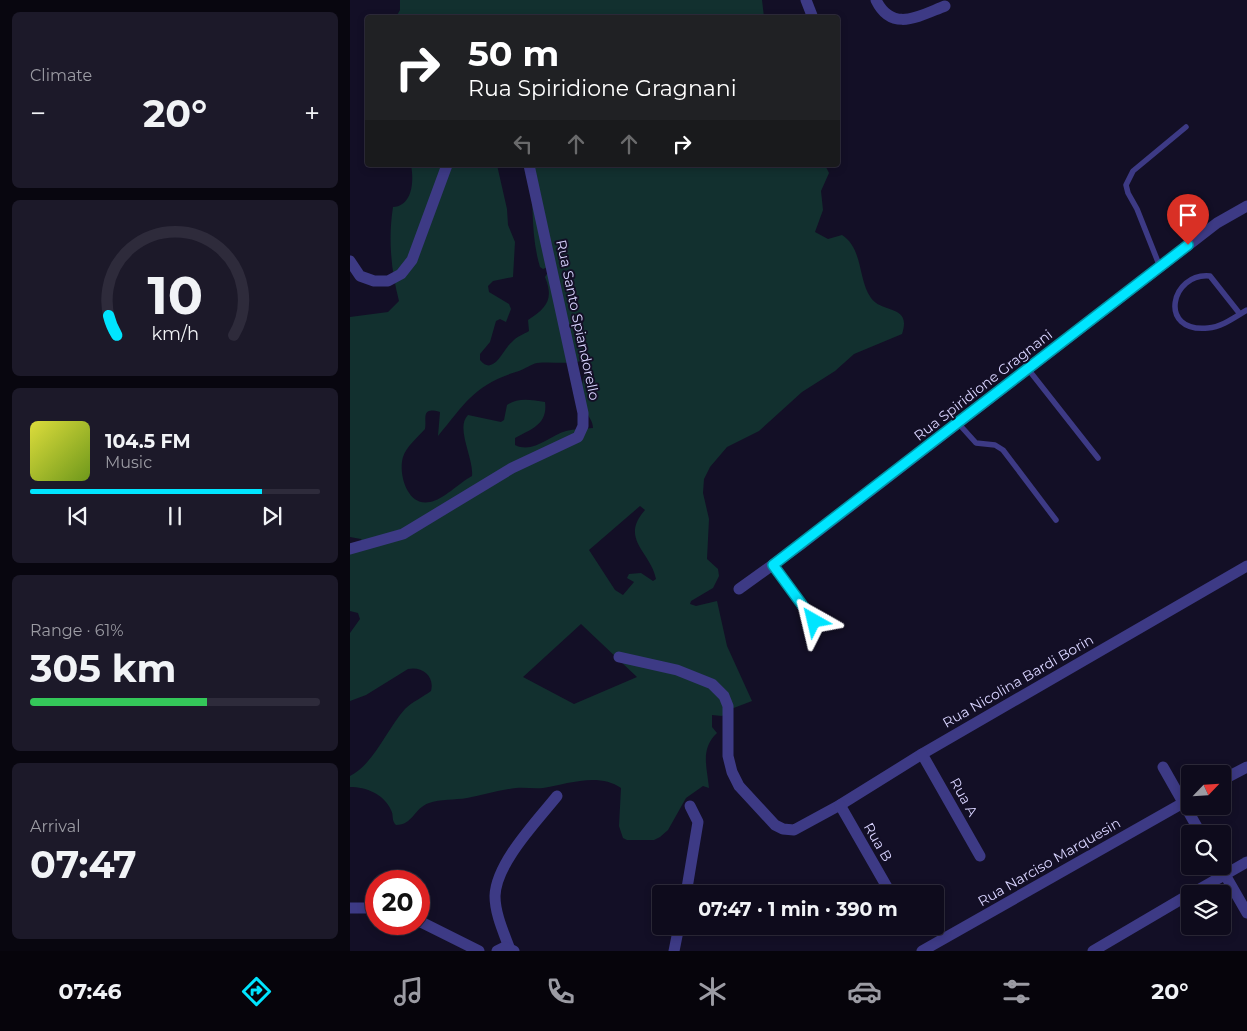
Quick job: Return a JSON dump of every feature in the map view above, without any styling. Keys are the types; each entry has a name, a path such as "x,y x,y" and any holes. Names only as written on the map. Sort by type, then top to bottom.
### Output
{"street":[{"path":"806,0 812,15"},
{"path":"876,0 884,13 892,18 904,20 945,6"},
{"path":"350,261 360,276 374,281 388,280 401,274 412,260 446,167"},
{"name":"Rua Santo Spiandorello","path":"350,549 403,534 512,468 578,437 583,426 583,412 529,167"},
{"name":"Rua Spiridione Gragnani","path":"739,589 773,565 1217,223 1247,206"},
{"name":"Rua Nicolina Bardi Borin","path":"620,657 677,670 712,684 724,696 728,706 728,756 732,772 739,786 775,825 783,829 794,830 840,806 922,754 1247,566"},
{"name":"Rua A","path":"922,754 980,856"},
{"path":"1162,767 1181,793"},
{"path":"1231,775 1247,767"},
{"path":"512,949 496,905 496,882 518,844 557,796"},
{"name":"Rua Narciso Marquesin","path":"922,951 1181,804"},
{"path":"688,885 698,822 690,806"},
{"name":"Rua B","path":"840,806 885,885"},
{"path":"1231,867 1247,862"},
{"path":"1203,885 1216,875"},
{"path":"1225,875 1247,913"},
{"path":"1093,951 1181,900"},
{"path":"350,908 365,908"},
{"path":"430,926 479,951"},
{"path":"674,951 677,935"},
{"path":"497,951 502,947 512,949"}],"lane":[{"path":"1160,267 1126,185 1133,171 1186,127"},
{"path":"1240,314 1210,276 1203,275 1195,279 1180,289 1175,298 1174,304 1177,314 1186,324 1195,328 1220,325 1240,314 1247,310"},
{"path":"1028,369 1098,458"},
{"path":"958,423 976,443 995,445 1003,450 1056,520"},
{"path":"773,565 814,621"}],"green space":[{"path":"400,0 762,0 764,15 397,15 400,10"},
{"path":"411,167 497,167 507,209 508,225 515,242 513,277 493,281 488,286 489,292 509,304 511,309 506,322 500,319 496,321 490,342 480,354 480,360 485,364 494,364 514,340 529,331 528,320 544,307 549,297 545,277 550,269 548,267 543,269 540,267 533,229 530,167 826,167 829,173 821,191 823,210 815,232 828,239 842,235 849,241 854,248 867,291 871,298 876,303 894,311 903,318 902,334 854,354 835,371 802,392 759,431 727,447 710,467 704,479 703,493 709,519 707,559 718,569 719,576 713,588 691,601 690,604 696,606 717,601 727,646 752,701 731,709 722,716 712,715 712,727 717,733 708,745 706,752 709,788 703,786 686,798 668,830 654,840 627,840 623,838 619,826 621,788 603,781 583,780 543,788 516,788 467,798 433,802 424,805 406,822 396,825 392,812 384,800 368,790 350,787 350,776 366,764 405,709 431,691 432,686 426,673 413,668 408,669 366,695 350,701 350,633 360,619 358,613 350,611 350,548 363,544 361,539 350,537 350,317 388,312 399,301 391,254 391,219 393,207 400,206 405,202 412,185","holes":["590,358 591,361 582,385 581,397 593,428 566,431 535,446 522,447 515,445 515,438 538,425 544,416 545,402 525,400 511,402 507,405 504,420 501,422 468,415 463,427 472,476 435,501 422,502 410,494 403,480 403,457 409,446 425,429 427,412 440,412 438,436 472,396 481,388 504,376 537,363 570,363","640,506 645,510 638,520 635,529 636,537 653,569 656,579 653,581 641,573 629,574 627,578 634,582 623,595 615,590 589,550","581,624 637,677 574,704 523,677"]}],"route":[{"path":"814,621 773,565 804,543 1188,245"}]}
